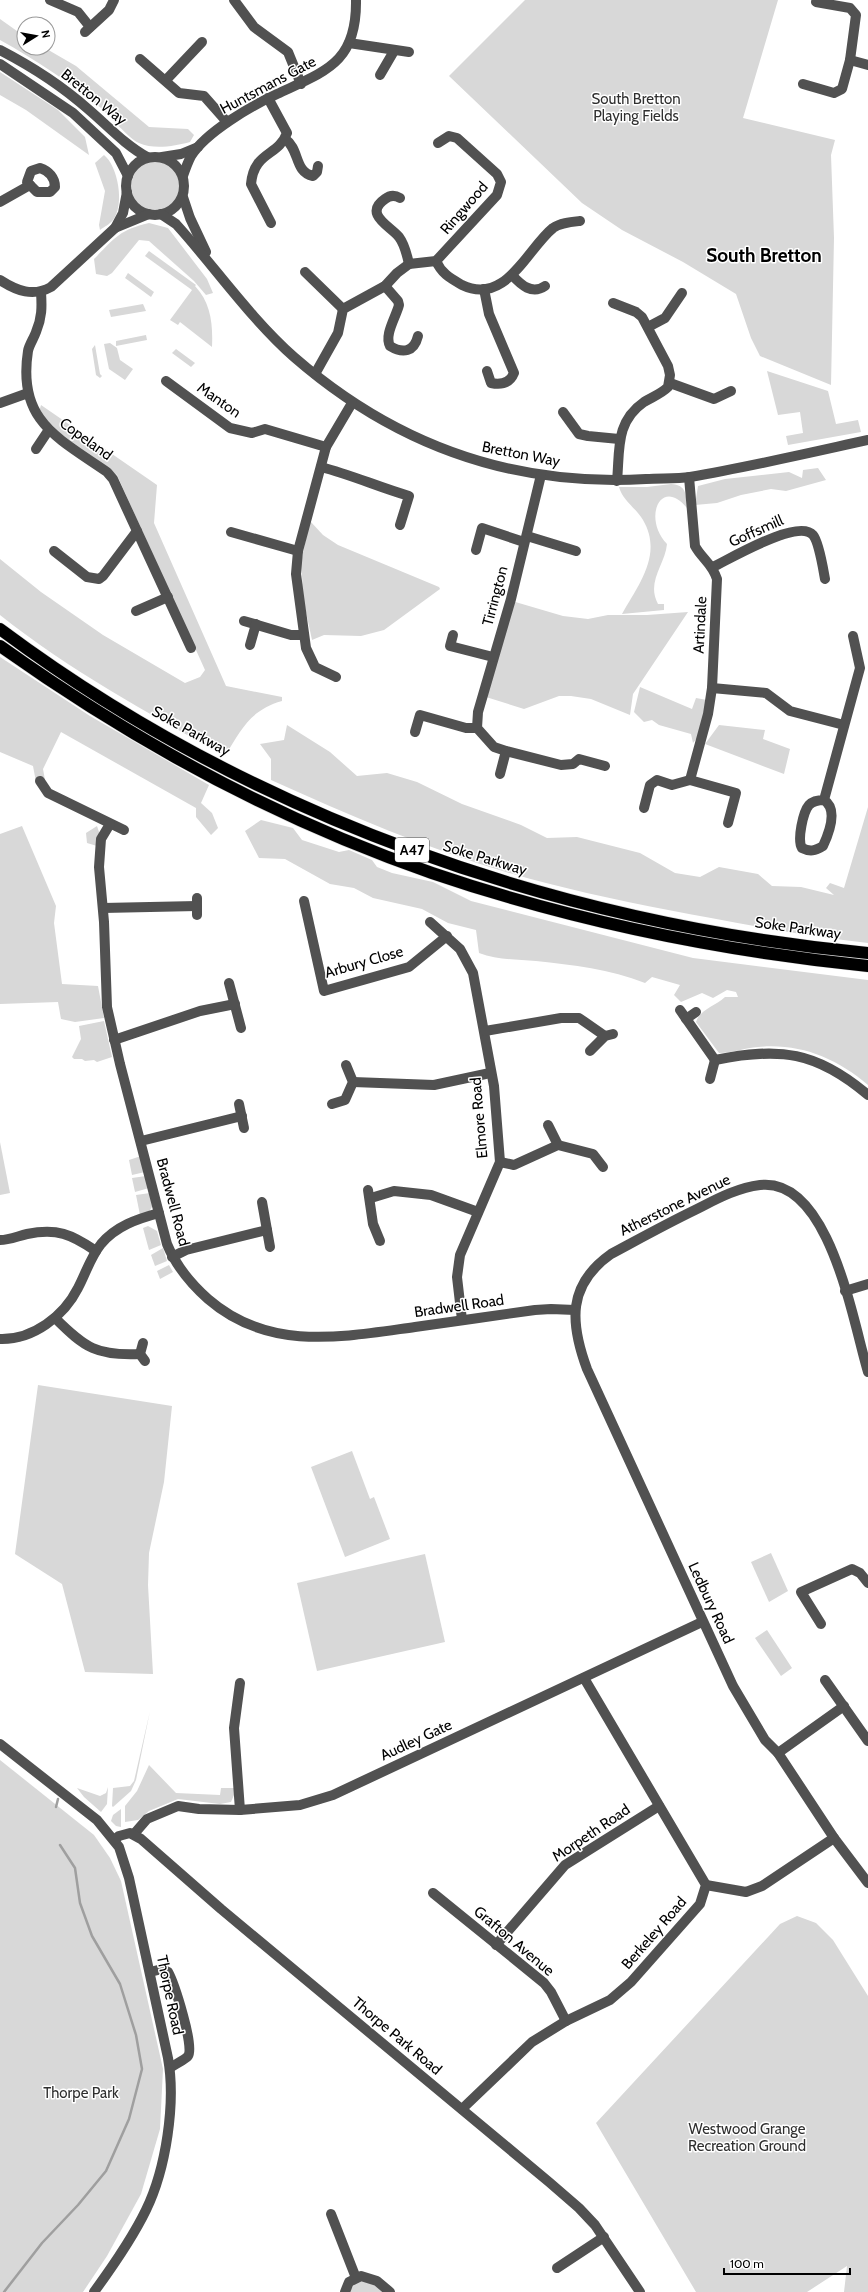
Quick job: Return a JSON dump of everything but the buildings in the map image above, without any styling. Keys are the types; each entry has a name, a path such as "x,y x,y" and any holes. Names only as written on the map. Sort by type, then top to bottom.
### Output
{"highway":[{"name":"Soke Parkway","path":"0,629 105,702 200,756 324,816 425,856 493,878 640,917 738,936 868,953"},
{"name":"Soke Parkway","path":"0,646 52,684 194,767 319,828 430,872 496,894 635,930 770,954 868,966"}],"street":[{"path":"50,0 78,12 88,29 109,10 114,0"},
{"path":"234,0 254,27 288,52 301,84"},
{"name":"Huntsmans Gate","path":"183,176 191,157 199,147 227,122 268,98 301,84 326,71 338,60 349,43 356,22 356,0"},
{"path":"804,84 834,93 842,90 850,60 856,15 850,8 816,2"},
{"path":"166,80 202,42"},
{"path":"349,43 394,51 409,52"},
{"name":"Bretton Way","path":"0,50 26,64 81,104 132,149 147,157"},
{"path":"380,75 394,51"},
{"path":"140,59 166,80 179,93 204,96 227,122"},
{"path":"850,60 868,64"},
{"name":"Bretton Way","path":"0,64 73,113 116,153 128,176"},
{"path":"268,98 287,132 285,139 256,163 252,174 251,184 271,223"},
{"name":"Ringwood","path":"436,261 497,195 501,187 501,182 497,174 457,138 449,136 438,143"},
{"path":"285,139 294,148 299,167 306,174 313,176 318,172 318,166"},
{"name":"Huntsmans Gate","path":"162,157 181,154 199,147"},
{"path":"0,280 12,287 24,291 41,292 59,281 115,228 123,213 128,176 138,162 147,157 162,157 177,166 183,176 184,189 182,196 173,209 161,214 149,214 115,228"},
{"path":"0,202 30,185"},
{"path":"127,192 135,207 149,214"},
{"name":"Bretton Way","path":"182,196 190,218 211,263"},
{"path":"400,198 392,196 388,197 378,206 377,212 379,218 400,239 409,264"},
{"name":"Bretton Way","path":"161,214 176,224 271,333 293,356 315,374 352,403 398,428 456,454 498,467 541,475 617,481 689,477 868,440"},
{"path":"315,374 338,333 343,309 385,286 409,264 436,261 445,275 452,280 466,286 484,290 492,288 512,275 552,230 563,224 580,221"},
{"path":"305,272 343,309"},
{"path":"512,275 528,289 540,290 545,286"},
{"path":"385,286 399,305 389,333 388,342 390,346 404,352 410,351 414,347 418,336"},
{"path":"484,290 489,314 514,373 509,381 497,384 491,383 487,371"},
{"name":"Copeland","path":"41,292 42,314 28,350 26,383 35,412 48,430 107,472 118,488 191,648"},
{"path":"648,327 666,318 682,293"},
{"path":"612,303 636,312 642,317 668,366 670,383 664,391 644,402 630,414 624,425 619,439 617,481"},
{"name":"Manton","path":"166,381 230,428 252,433 265,429 326,447"},
{"path":"670,383 714,398 731,391"},
{"path":"0,403 28,393"},
{"path":"336,678 315,667 306,648 296,574 298,551 322,467 326,447 352,403"},
{"path":"563,412 579,434 619,439"},
{"path":"36,449 48,430"},
{"path":"322,467 352,475 372,485 409,496 400,525"},
{"name":"Tirrington","path":"477,728 478,712 526,539 541,475"},
{"path":"689,477 695,546 700,555 713,567"},
{"path":"476,550 482,528 576,551"},
{"path":"54,551 87,577 98,579 103,576 137,530"},
{"name":"Goffsmill","path":"713,567 776,536 793,530 806,530 812,534 816,541 825,579"},
{"path":"231,532 298,551"},
{"name":"Artindale","path":"690,780 708,714 712,688 717,579 713,567"},
{"path":"136,611 168,597"},
{"path":"244,621 291,635 304,635"},
{"path":"250,644 256,624"},
{"path":"453,635 450,646 493,657"},
{"path":"824,800 860,668 853,636"},
{"path":"712,688 766,693 790,711 844,725"},
{"path":"415,732 420,715 466,728 477,728 494,747 506,751 561,766 573,764 580,759 605,766"},
{"path":"500,774 506,751"},
{"path":"644,808 650,784 657,780 672,785 690,780 736,793 728,823"},
{"path":"40,781 48,793 124,830"},
{"path":"824,800 828,803 832,813 825,842 818,849 807,850 802,848 799,838 808,808 814,801 824,800"},
{"name":"Bradwell Road","path":"110,824 101,839 99,854 100,885 103,908 106,998 114,1040 159,1213 172,1257 184,1275 218,1308 250,1326 276,1334 298,1337 348,1337 462,1320 551,1309 575,1310"},
{"name":"Arbury Close","path":"304,901 324,991 409,967 447,936"},
{"path":"103,908 197,906"},
{"name":"Elmore Road","path":"430,922 460,949 473,973 485,1031 490,1073 494,1086 500,1162 460,1255 457,1277 462,1320"},
{"path":"229,983 241,1028"},
{"path":"114,1040 200,1011 235,1004"},
{"path":"696,1012 683,1014 715,1060 710,1080"},
{"path":"485,1031 561,1018 579,1018 609,1035 590,1052"},
{"path":"715,1060 750,1053 772,1052 810,1059 835,1071 868,1095"},
{"path":"332,1104 345,1100 353,1082 346,1065"},
{"path":"353,1082 434,1085 490,1073"},
{"path":"239,1104 244,1128"},
{"path":"141,1141 242,1116"},
{"path":"548,1125 558,1146"},
{"path":"500,1162 514,1165 558,1146 593,1154 603,1167"},
{"name":"Atherstone Avenue","path":"575,1310 579,1293 586,1277 600,1261 611,1254 720,1198 745,1188 761,1185 778,1187 786,1190 807,1205 824,1232 845,1291 868,1372"},
{"path":"380,1241 373,1224 370,1194 394,1191 431,1195 478,1212"},
{"path":"262,1202 270,1248"},
{"path":"0,1340 30,1333 54,1318 68,1304 78,1288 90,1259 114,1232 127,1223 159,1213"},
{"path":"172,1257 186,1250 267,1230"},
{"path":"0,1240 44,1231 58,1232 69,1234 96,1251"},
{"path":"845,1291 868,1284"},
{"name":"Ledbury Road","path":"575,1310 578,1343 587,1369 702,1622 750,1717 765,1740 778,1753 834,1838 868,1884"},
{"path":"54,1318 86,1345 100,1352 115,1355 143,1357 143,1343"},
{"path":"821,1624 801,1592 852,1570 860,1572 868,1583"},
{"name":"Audley Gate","path":"134,1834 148,1819 178,1806 199,1809 240,1810 300,1805 333,1795 702,1622"},
{"path":"584,1678 706,1885 746,1892 762,1886 834,1838"},
{"path":"825,1680 868,1741"},
{"path":"240,1683 234,1728 240,1810"},
{"path":"778,1753 844,1706"},
{"name":"Thorpe Road","path":"0,1744 97,1820 114,1840 124,1857 170,2068 169,2119 159,2173 152,2198 131,2238 94,2292"},
{"name":"Morpeth Road","path":"496,1944 565,1866 659,1806"},
{"path":"114,1840 125,1834 134,1834"},
{"name":"Thorpe Park Road","path":"134,1834 579,2208 604,2238 640,2292"},
{"name":"Berkeley Road","path":"462,2110 532,2042 566,2021 610,2000 631,1982 700,1904 706,1885"},
{"name":"Grafton Avenue","path":"432,1893 544,1984 551,1992 566,2021"},
{"path":"150,1972 162,1970 168,1972 188,2038 190,2052 187,2057 170,2068"},
{"path":"331,2214 356,2278"},
{"path":"557,2268 604,2238"},
{"path":"345,2292 349,2282 356,2278 369,2277 377,2281 390,2292"}],"green space":[{"name":"South Bretton Playing Fields","path":"525,0 778,0 743,118 835,140 831,155 834,238 831,385 760,356 751,338 736,294 683,262 622,230 582,203 449,76"},
{"path":"0,19 16,30 16,49 0,40"},
{"path":"56,54 76,66 149,127 188,129 194,135 190,142 171,146 158,147 139,143 125,132 101,108 77,89 28,56 56,56"},
{"path":"0,72 58,110 85,137 89,155 26,110 0,95"},
{"path":"104,155 109,160 116,176 119,205 113,220 100,230 99,225 105,191 95,163"},
{"path":"149,157 161,157 176,165 184,180 184,192 176,207 161,215 149,215 134,207 126,192 126,180 134,165"},
{"path":"149,223 168,228 207,279 213,293 206,295 194,281 149,241 139,240 112,273 107,276 96,274 94,259 107,246 124,232"},
{"path":"149,251 196,285 195,286 205,299 210,314 212,347 180,322 178,325 170,320 192,290 145,256"},
{"path":"128,273 154,292 151,297 125,278"},
{"path":"143,304 146,311 111,317 109,310"},
{"path":"146,335 147,340 116,346 116,341"},
{"path":"110,343 117,348 120,360 133,369 125,380 109,369 104,344"},
{"path":"95,345 100,374 102,376 100,378 96,375 92,349"},
{"path":"176,349 195,363 191,367 172,353"},
{"path":"767,371 828,391 836,424 858,420 861,432 788,445 786,436 803,433 800,412 778,415"},
{"path":"41,405 157,485 154,523 226,686 282,697 282,701 262,710 248,722 225,756 138,707 81,672 26,635 0,615 0,559 41,592 103,635 185,683 200,677 205,670 117,475 68,441 39,412"},
{"path":"818,468 826,480 786,491 771,489 741,495 717,503 695,505 698,486 725,479 789,472 802,478 803,470"},
{"path":"671,484 680,486 685,492 687,508 678,499 669,496 663,498 658,504 655,513 656,523 660,534 667,544 666,552 657,574 654,588 658,604 664,604 664,610 622,614 641,580 650,557 651,545 649,533 643,520 623,496 619,487 647,487"},
{"path":"310,521 323,535 338,545 439,587 440,589 384,630 361,636 324,635 312,640 301,589 301,564"},
{"path":"512,601 563,616 588,619 608,615 647,615 688,612 633,694 630,715 591,699 571,696 559,696 524,709 486,697"},
{"path":"0,657 90,716 209,785 201,803 212,813 218,828 211,835 196,817 196,808 61,732 43,769 45,780 36,782 33,766 0,752"},
{"path":"640,687 692,709 696,698 707,700 698,737 693,743 691,734 659,725 652,720 644,722 634,712"},
{"path":"287,725 330,752 357,776 387,773 417,782 462,804 521,825 547,838 577,837 640,853 675,873 700,877 719,867 758,874 772,886 801,887 834,895 826,888 830,883 844,888 868,807 868,943 750,925 587,893 511,873 406,838 271,780 271,759 260,744 284,740"},
{"path":"719,725 765,730 763,739 790,749 784,774 705,744"},
{"path":"261,820 293,828 302,840 339,852 349,850 372,860 377,867 392,873 433,882 471,901 693,958 868,980 868,1085 856,1075 830,1060 803,1050 773,1046 719,1053 696,1022 701,1014 725,997 738,997 736,992 727,990 713,998 702,993 681,1002 674,995 680,985 652,977 645,983 618,974 591,968 500,958 486,955 479,953 476,930 448,923 422,909 373,898 354,888 330,884 285,859 259,858 245,831"},
{"path":"22,826 56,906 54,923 62,984 98,986 104,1018 75,1022 61,1019 58,1002 0,1004 0,834"},
{"path":"97,826 100,835 97,846 87,843 86,833"},
{"path":"104,1021 112,1057 97,1062 94,1060 85,1061 82,1059 74,1059 72,1057 81,1039 79,1026"},
{"path":"0,1142 10,1193 0,1195"},
{"path":"141,1156 145,1172 132,1175 129,1160"},
{"path":"146,1176 149,1188 135,1192 132,1178"},
{"path":"150,1193 153,1205 149,1212 140,1215 136,1195"},
{"path":"148,1226 157,1231 161,1245 149,1250 143,1228"},
{"path":"163,1248 167,1261 155,1266 151,1255"},
{"path":"169,1265 173,1272 160,1279 157,1271"},
{"path":"38,1385 172,1406 164,1482 149,1553 148,1585 153,1674 85,1672 62,1584 15,1554"},
{"path":"352,1451 370,1499 374,1497 390,1539 345,1557 311,1467"},
{"path":"771,1553 788,1591 769,1602 751,1562"},
{"path":"425,1554 445,1642 317,1671 297,1583"},
{"path":"767,1630 792,1668 781,1676 755,1638"},
{"path":"150,1711 136,1780 131,1791 113,1807 113,1788 130,1786 134,1781"},
{"name":"Thorpe Park","path":"0,1760 94,1835 110,1858 121,1881 163,2069 160,2129 141,2194 107,2256 83,2292 0,2292"},
{"path":"149,1765 176,1793 220,1795 221,1788 234,1788 234,1795 231,1802 220,1804 178,1799 149,1811 138,1820 125,1822 125,1806 137,1791"},
{"path":"108,1787 107,1804 101,1812 84,1797 77,1788 100,1796 106,1793"},
{"path":"121,1809 121,1827 116,1826 111,1821 113,1815"},
{"name":"Westwood Grange Recreation Ground","path":"797,1916 816,1923 833,1940 868,1996 868,2292 844,2292 847,2266 807,2292 696,2292 596,2123 780,1924"},
{"path":"367,2279 385,2292 349,2292 355,2284"}],"waterway":[{"path":"56,1807 58,1799"},
{"path":"4,2292 42,2243 78,2205 106,2171 129,2119 142,2069 136,2035 120,1984 92,1936 80,1903 75,1868 60,1845"}],"district":[{"name":"South Bretton","path":"764,255"}]}
